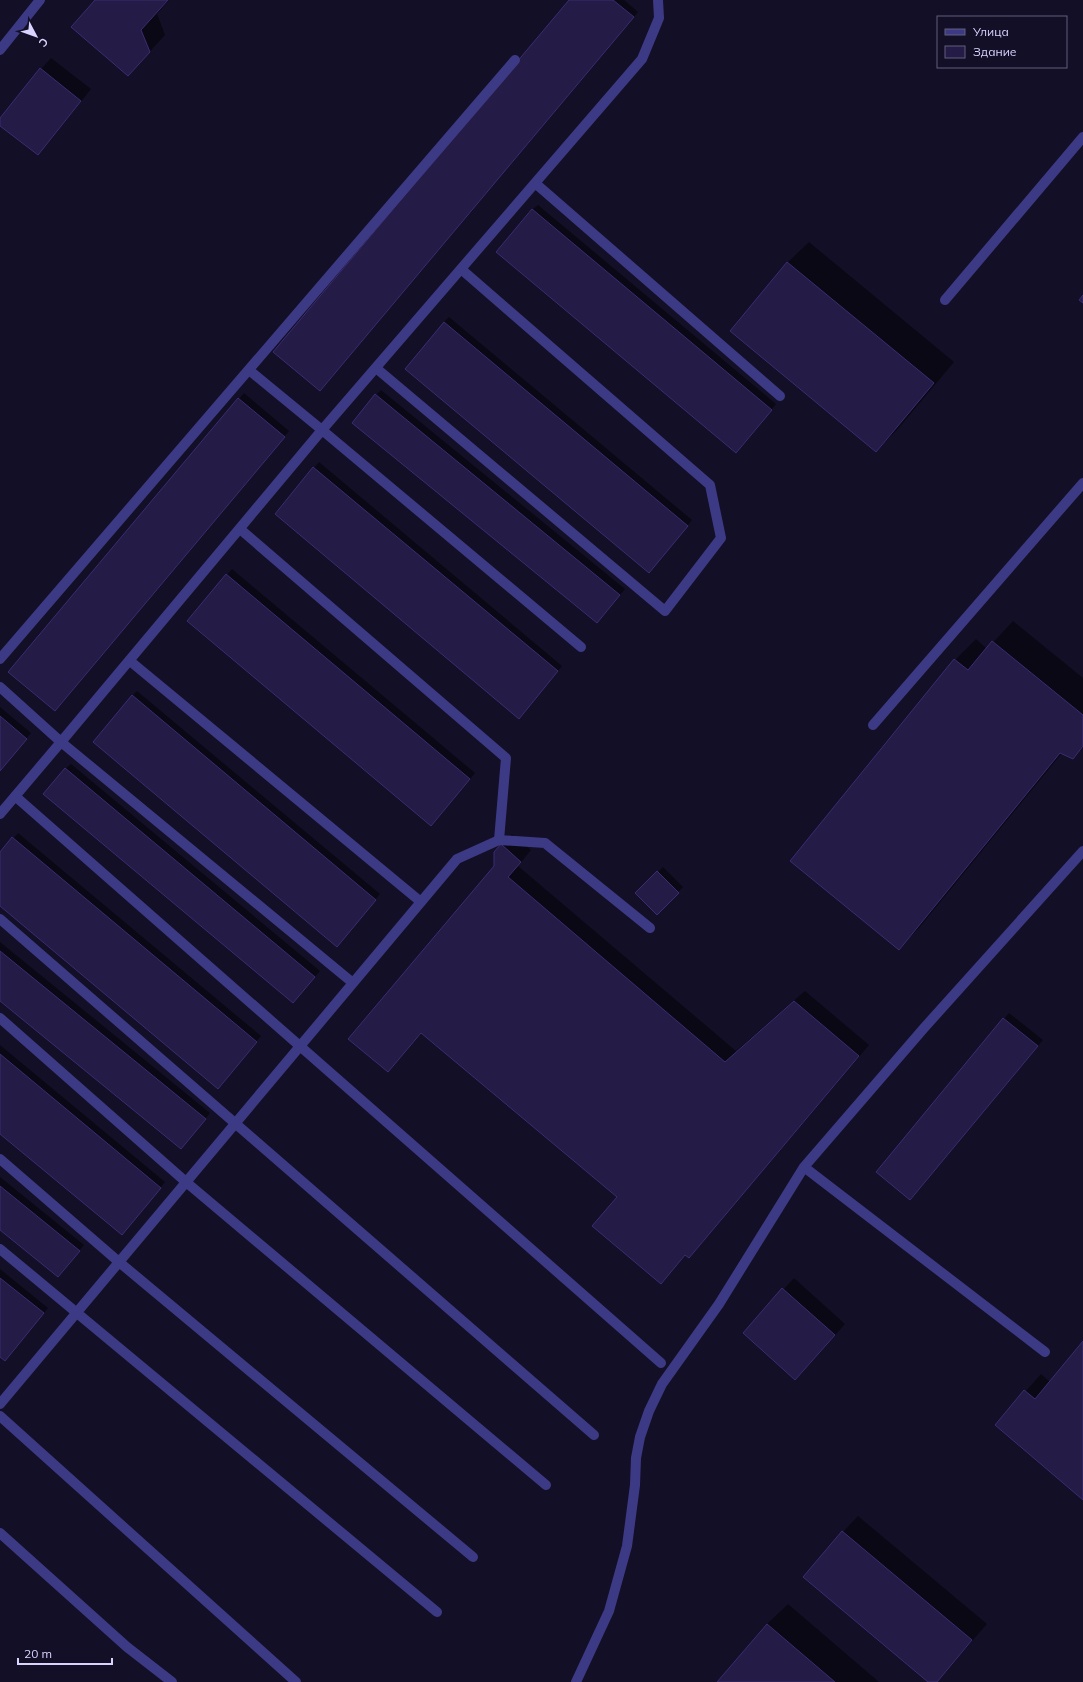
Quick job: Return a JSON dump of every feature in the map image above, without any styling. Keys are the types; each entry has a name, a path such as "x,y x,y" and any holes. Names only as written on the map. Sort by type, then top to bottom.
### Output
{"street":[{"path":"0,50 40,0"},
{"path":"0,814 322,430 642,58 659,18 658,0"},
{"path":"0,659 515,60"},
{"path":"945,300 1083,137"},
{"path":"535,183 780,396"},
{"path":"376,368 665,612 721,538 710,485 461,269"},
{"path":"249,370 581,647"},
{"path":"873,725 1083,483"},
{"path":"240,529 506,758 499,840"},
{"path":"130,660 421,902"},
{"path":"0,687 61,742 353,983"},
{"path":"15,796 661,1363"},
{"path":"0,1404 457,859 499,840 545,843 650,928"},
{"path":"576,1682 609,1611 627,1546 635,1485 636,1458 649,1411 662,1384 719,1304 804,1167 924,1028 1083,851"},
{"path":"0,919 236,1122 594,1435"},
{"path":"0,1018 186,1182 546,1485"},
{"path":"0,1159 119,1262 473,1557"},
{"path":"804,1167 1044,1352"},
{"path":"0,1249 437,1612"},
{"path":"0,1416 296,1682"},
{"path":"0,1533 127,1647 172,1682"}],"building":[{"path":"95,0 168,0 141,30 150,52 128,76 71,27"},
{"path":"569,0 613,0 634,17 320,391 273,352"},
{"path":"40,68 81,101 38,155 0,126 0,118"},
{"path":"532,209 772,410 736,453 496,252"},
{"path":"787,262 934,383 876,452 730,331"},
{"path":"1083,295 1083,303 1079,300"},
{"path":"444,322 688,526 649,573 405,369"},
{"path":"375,394 620,595 597,623 352,423"},
{"path":"238,398 285,437 55,711 8,672"},
{"path":"313,467 558,671 519,719 275,514"},
{"path":"226,574 470,779 431,826 187,621"},
{"path":"992,641 1083,715 1083,746 1073,759 1060,753 899,950 790,861 954,659 968,670"},
{"path":"132,695 376,900 337,947 93,742"},
{"path":"0,716 27,739 0,771"},
{"path":"65,768 315,977 293,1003 43,794"},
{"path":"12,837 257,1042 218,1089 0,906 0,852"},
{"path":"501,844 521,862 508,877 725,1062 794,1001 859,1056 689,1258 685,1255 661,1284 592,1226 617,1197 421,1033 388,1072 348,1039 494,866 494,852"},
{"path":"657,871 679,893 657,915 635,893"},
{"path":"0,951 206,1119 181,1149 0,1001"},
{"path":"1003,1018 1038,1046 910,1200 876,1172"},
{"path":"0,1054 161,1188 122,1235 0,1134"},
{"path":"0,1186 80,1251 58,1277 0,1230"},
{"path":"0,1278 44,1313 5,1361 0,1357"},
{"path":"782,1288 835,1335 795,1380 743,1333"},
{"path":"1083,1341 1083,1500 995,1425 1024,1390 1035,1399"},
{"path":"842,1531 972,1640 937,1682 928,1682 803,1577"},
{"path":"767,1624 835,1682 717,1682"}]}
